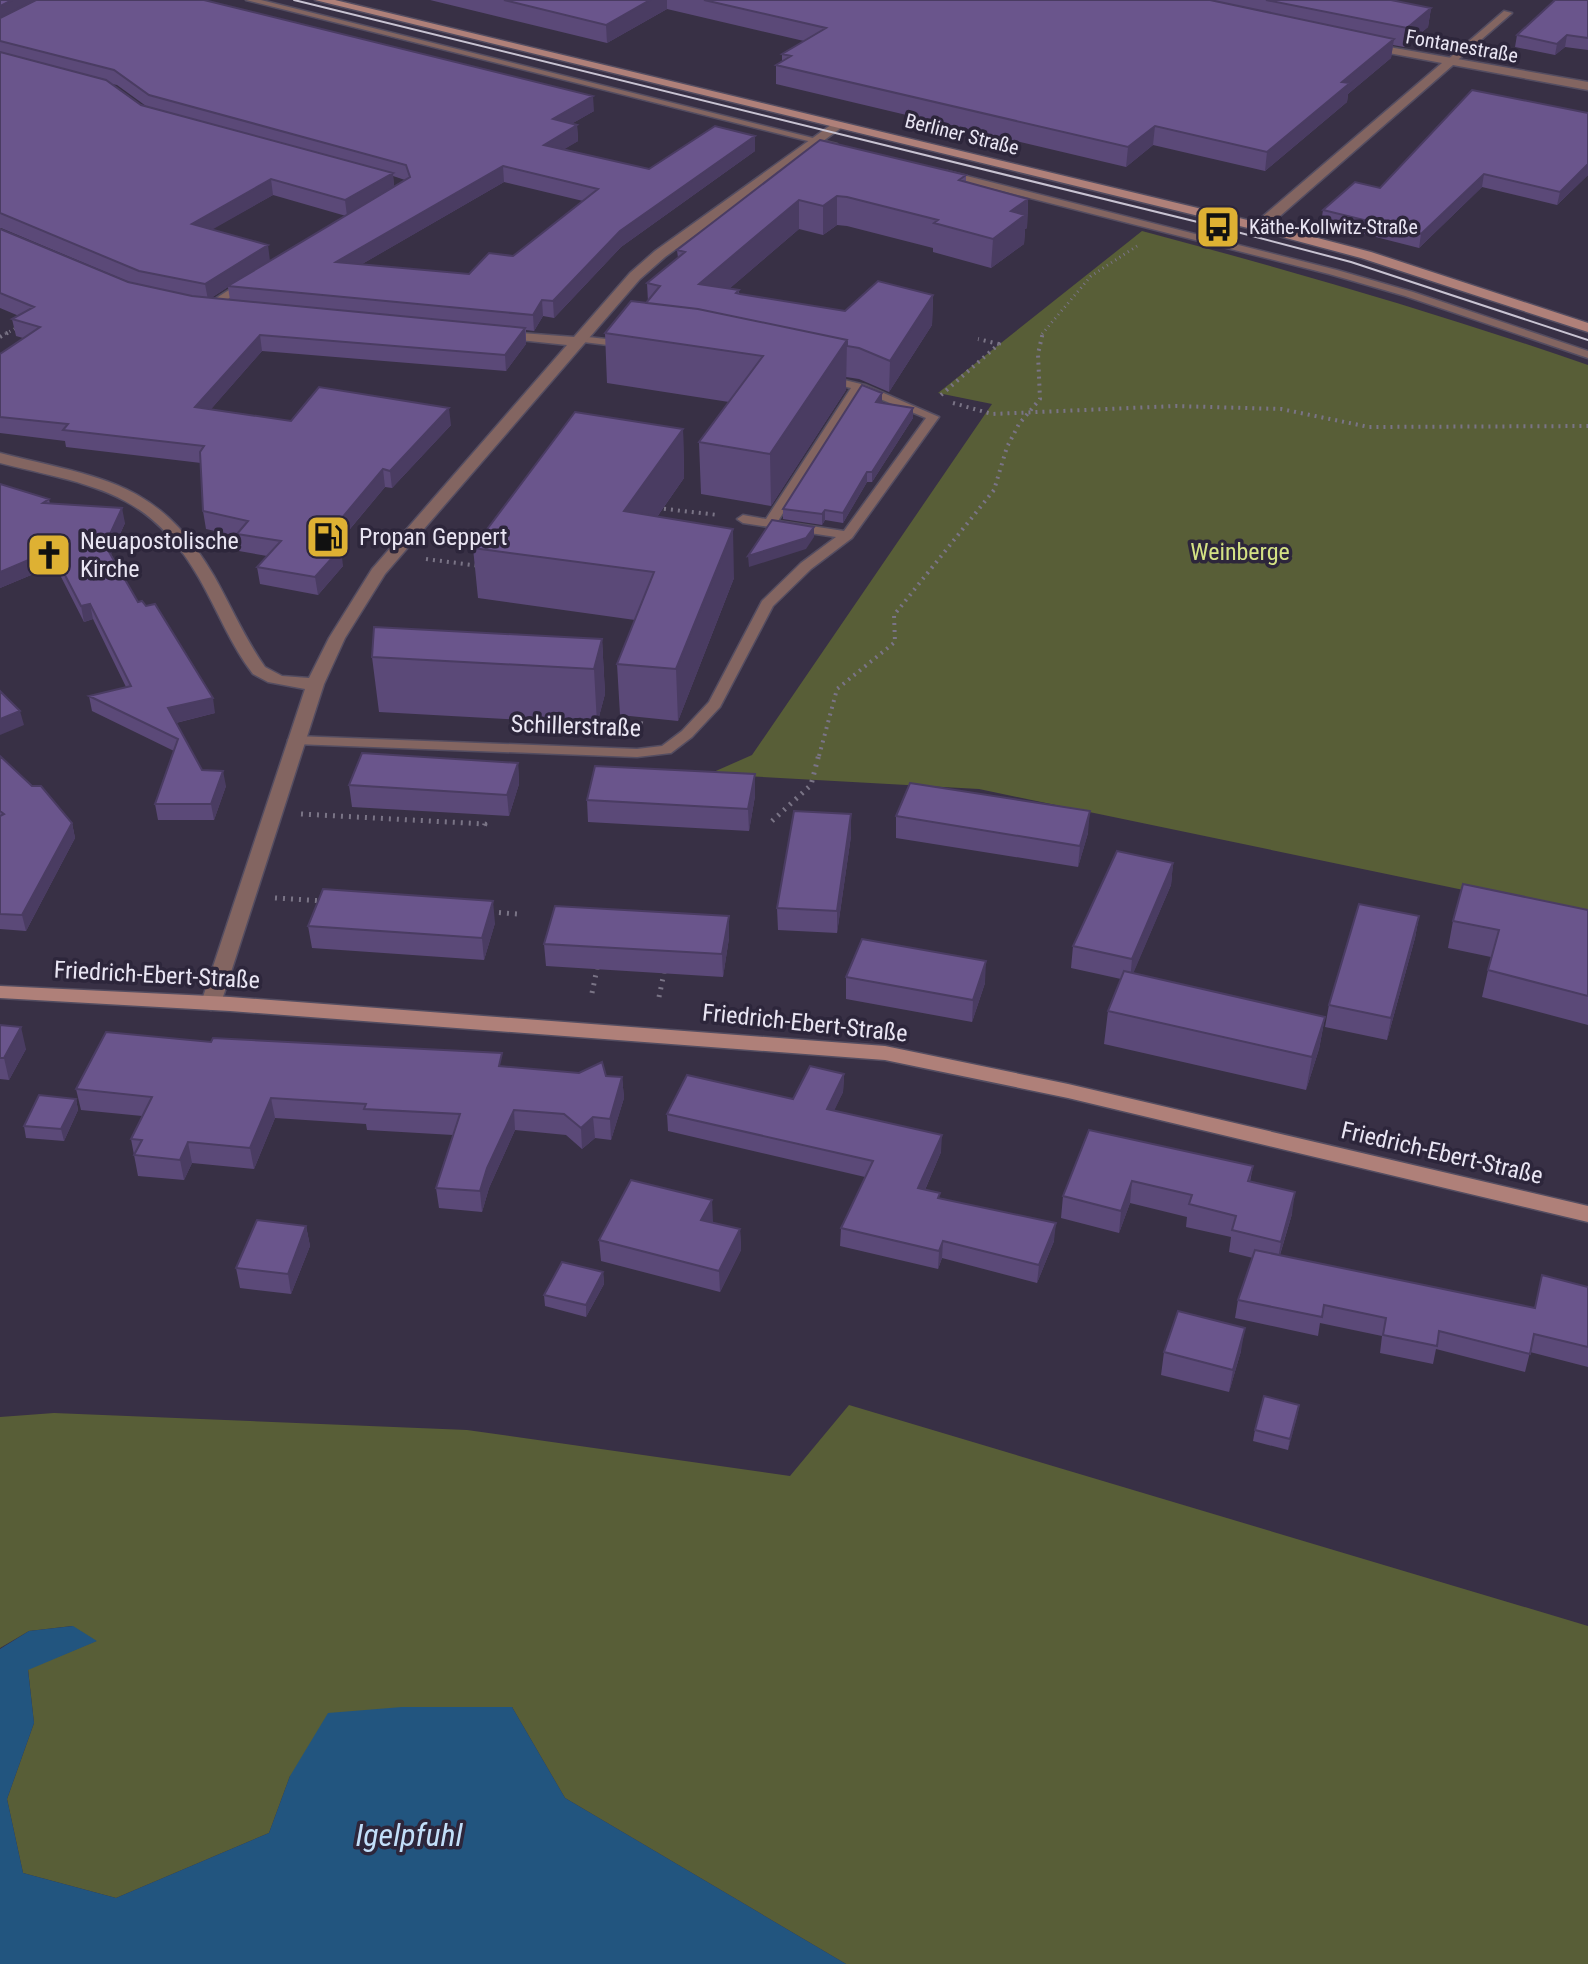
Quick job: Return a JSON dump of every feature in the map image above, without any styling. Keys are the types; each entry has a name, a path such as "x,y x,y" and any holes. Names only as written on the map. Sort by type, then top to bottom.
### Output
{"street":[{"name":"Berliner Straße","path":"321,0 1259,227 1366,255 1588,328"},
{"name":"Fontanestraße","path":"1357,44 1588,86"},
{"path":"1259,227 1449,63"},
{"path":"211,1003 315,684 337,638 378,572 635,276 660,254 839,125"},
{"path":"201,307 232,310"},
{"path":"480,332 578,340"},
{"path":"0,458 120,492 147,506 166,520 184,543 261,673 286,682 315,684"},
{"name":"Friedrich-Ebert-Straße","path":"0,992 211,1003 885,1053 1068,1091 1588,1214"}],"lane":[{"path":"250,0 838,146"},
{"path":"1449,63 1507,13"},
{"name":"Berliner Straße","path":"940,172 1409,294 1588,355"},
{"path":"201,307 259,275"},
{"path":"578,340 631,345"},
{"name":"Schillerstraße","path":"295,740 637,753 666,750 715,704 767,604 806,566 847,535 933,417 858,386 813,377"},
{"path":"770,523 858,386"},
{"path":"743,519 847,535"}],"path":[{"path":"772,821 811,785 837,689 895,642 894,615 994,490 1007,447 1040,399 1040,337 1044,329 1091,276 1167,229"},
{"path":"0,337 27,322"},
{"path":"978,339 999,344 936,398 992,414 1027,415 1176,406 1281,409 1369,427 1588,426"},
{"path":"653,508 695,511"},
{"path":"393,555 488,567"},
{"path":"272,813 426,819 485,824 484,827"},
{"path":"246,896 333,902"},
{"path":"486,912 517,914"},
{"path":"592,993 597,969"},
{"path":"659,997 664,973"}],"green space":[{"name":"Weinberge","path":"1142,231 1366,294 1588,365 1588,916 979,789 709,774 752,755 992,404 938,393"},
{"path":"849,1405 1588,1626 1588,1964 846,1964 565,1798 512,1707 290,1776 269,1833 116,1898 23,1873 7,1799 34,1723 28,1669 96,1641 72,1626 29,1631 0,1648 0,1417 54,1413 467,1430 790,1476"}],"water":[{"name":"Igelpfuhl","path":"73,1626 97,1641 28,1670 34,1723 7,1799 23,1873 116,1898 269,1833 290,1776 328,1713 402,1707 512,1707 565,1798 846,1964 0,1964 0,1649 29,1631"}],"building":[{"path":"36,0 204,0 593,96 553,119 577,125 544,145 649,169 715,126 755,136 620,231 553,301 542,300 533,315 228,286 410,177 406,165 149,95 114,70 0,41 0,18","holes":["503,166 598,189 513,256 489,253 469,274 336,262"]},
{"path":"504,0 650,0 606,25"},
{"path":"704,0 1210,0 1394,39 1342,82 1350,83 1267,152 1155,126 1128,147 776,65 791,56 782,54 826,28"},
{"path":"1266,0 1391,0 1431,8 1407,28"},
{"path":"1555,0 1588,0 1588,38 1567,35 1557,44 1517,35"},
{"path":"0,52 106,80 141,105 393,173 345,200 271,179 192,224 268,245 205,284 139,271 0,213"},
{"path":"1472,90 1588,113 1588,164 1560,192 1484,174 1421,234 1323,210 1355,182 1380,188"},
{"path":"820,140 966,175 959,180 1028,199 1011,211 1025,215 993,239 934,223 938,220 847,197 837,196 823,206 799,200 699,284 845,311 878,281 933,295 890,361 847,346 847,340 698,309 646,303 660,286 647,283 685,252 677,250"},
{"path":"0,229 128,282 192,296 525,328 505,355 260,335 195,407 291,421 319,387 449,408 390,471 383,469 320,544 341,548 315,577 257,567 281,541 237,534 248,521 203,511 200,452 204,446 63,430 68,424 0,417 0,354 40,327 12,319 34,307 0,293"},
{"path":"631,301 698,309 847,340 770,454 699,442 763,356 605,333"},
{"path":"862,385 882,393 876,402 913,408 872,472 867,472 843,513 783,509"},
{"path":"575,412 683,429 624,511 733,529 676,669 617,664 654,572 473,548"},
{"path":"0,484 49,499 43,503 122,508 105,545 138,602 142,601 146,606 155,604 213,698 168,708 202,770 223,771 211,804 155,804 178,739 89,696 131,686 90,604 81,606 52,550 0,572"},
{"path":"772,520 814,527 806,538 748,556"},
{"path":"374,627 602,639 594,669 372,657"},
{"path":"0,691 20,711 0,719"},
{"path":"362,753 518,763 507,795 349,785"},
{"path":"0,756 32,786 41,786 72,823 22,915 0,914 0,816 4,814 0,811"},
{"path":"595,766 755,774 748,809 587,800"},
{"path":"910,783 1090,811 1080,846 896,816"},
{"path":"794,811 851,814 837,911 777,908"},
{"path":"1117,851 1173,863 1132,959 1073,946"},
{"path":"1463,884 1588,910 1588,996 1488,970 1499,930 1453,921"},
{"path":"323,889 493,901 482,938 308,926"},
{"path":"1359,904 1419,916 1391,1018 1329,1005"},
{"path":"555,906 729,916 722,954 544,944"},
{"path":"862,939 986,961 973,1000 846,977"},
{"path":"1124,971 1325,1017 1312,1057 1108,1011"},
{"path":"0,1025 21,1027 4,1058 0,1058"},
{"path":"106,1032 211,1042 213,1038 502,1053 499,1066 579,1073 602,1062 606,1076 622,1077 610,1119 593,1117 581,1128 564,1114 514,1110 487,1168 480,1191 436,1188 460,1114 364,1109 366,1104 271,1098 250,1148 188,1142 180,1160 134,1155 142,1140 131,1139 152,1097 76,1089"},
{"path":"810,1066 844,1074 827,1109 942,1135 918,1188 940,1193 938,1198 1056,1223 1039,1265 943,1241 939,1251 841,1228 873,1161 667,1114 687,1075 793,1099"},
{"path":"39,1095 76,1099 61,1129 24,1126"},
{"path":"1089,1130 1253,1166 1248,1181 1295,1192 1281,1242 1232,1230 1236,1216 1189,1204 1192,1195 1132,1181 1121,1211 1063,1196"},
{"path":"631,1180 712,1200 701,1220 740,1229 719,1271 599,1240"},
{"path":"257,1220 306,1226 288,1274 236,1268"},
{"path":"1255,1250 1535,1308 1542,1275 1588,1287 1588,1347 1534,1334 1530,1354 1439,1331 1437,1346 1383,1335 1386,1318 1324,1305 1322,1317 1238,1300"},
{"path":"562,1262 603,1272 586,1305 544,1295"},
{"path":"1178,1311 1245,1328 1233,1370 1164,1352"},
{"path":"1264,1396 1299,1405 1290,1439 1255,1430"}],"tram line":[{"path":"294,0 1218,227 1351,262 1588,340"}],"place":[{"name":"Käthe-Kollwitz-Straße","path":"1218,227"},
{"name":"Propan Geppert","path":"328,537"},
{"name":"Neuapostolische Kirche","path":"49,555"}]}
